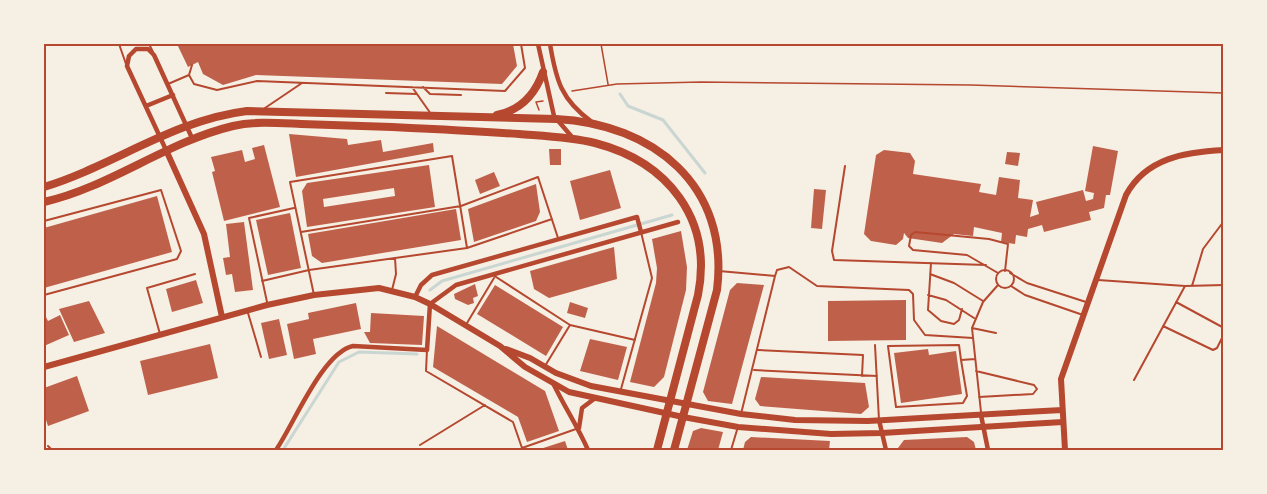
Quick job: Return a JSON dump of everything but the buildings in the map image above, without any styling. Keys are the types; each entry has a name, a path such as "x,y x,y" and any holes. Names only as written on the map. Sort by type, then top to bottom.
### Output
{"main road":[{"path":"480,118 509,113 521,106 534,91 543,72"},
{"path":"44,187 73,177 186,125 222,114 260,111 556,120 592,122 636,137 651,145 681,170 702,202 717,244 719,271 717,290 674,450"},
{"path":"44,202 79,191 192,138 252,122 473,131 575,140 611,148 653,171 681,198 699,237 702,274 657,450"}],"street":[{"path":"538,44 550,105 556,120 575,140"},
{"path":"550,44 559,85 570,104 592,122"},
{"path":"192,138 154,55 148,49 136,49 129,56 127,66 204,234 222,317"},
{"path":"146,106 173,95"},
{"path":"1065,450 1061,379 1095,280 1133,182 1144,171 1167,158 1224,150"},
{"path":"416,297 421,285 432,275 637,217 641,232"},
{"path":"429,304 456,285 678,222"},
{"path":"44,367 267,305 314,294 368,288 392,290 416,297 500,346 571,379 620,391 741,414 795,420 879,420 1062,410"},
{"path":"276,450 326,367 344,348 353,346 427,350 429,304"},
{"path":"500,346 525,367 553,383 594,399 738,427 803,433 882,433 1063,422"},
{"path":"553,383 570,418 579,428 588,450"},
{"path":"579,428 582,408 594,399"},
{"path":"981,415 988,450"},
{"path":"879,420 886,450"}],"lane":[{"path":"119,44 127,66"},
{"path":"149,44 154,55"},
{"path":"192,65 189,75 194,84 217,90 257,81 505,91 525,68 521,44"},
{"path":"168,84 189,75"},
{"path":"260,111 302,83"},
{"path":"412,87 432,116"},
{"path":"423,87 430,94 462,95"},
{"path":"386,93 417,94"},
{"path":"314,294 290,182 448,156 453,159 467,248"},
{"path":"845,166 832,258 834,260 986,265"},
{"path":"301,232 462,206 538,177 558,239"},
{"path":"44,221 161,190 181,251 177,259 44,295"},
{"path":"267,305 249,218 295,208"},
{"path":"262,281 309,270 467,248 552,219"},
{"path":"1192,286 1203,249 1224,221"},
{"path":"620,391 652,278 641,232"},
{"path":"1005,271 1008,244 989,239 915,232 911,235 909,246 913,250 967,255 998,273 1005,271 1011,273 1027,283 1087,303"},
{"path":"392,290 396,274 395,258"},
{"path":"931,263 928,310 941,321 956,324 962,309"},
{"path":"741,414 759,350 777,270 789,267 817,286 909,290 913,294 914,320 925,335 973,338"},
{"path":"719,271 775,276"},
{"path":"998,273 996,280 998,285"},
{"path":"998,285 1006,288 1011,285 1013,280 1011,273"},
{"path":"160,334 147,288 195,274"},
{"path":"930,274 961,287 983,302"},
{"path":"465,326 493,276 570,325 635,339"},
{"path":"1095,280 1185,286 1224,285"},
{"path":"981,415 972,328 974,318 983,302 998,285"},
{"path":"1011,285 1025,295 1083,315"},
{"path":"1134,380 1185,286"},
{"path":"928,295 946,300 974,318"},
{"path":"1176,302 1224,328"},
{"path":"247,310 261,357"},
{"path":"545,366 570,325"},
{"path":"1163,326 1213,350 1217,348 1224,334"},
{"path":"972,328 996,333"},
{"path":"875,345 879,420"},
{"path":"959,345 961,360 967,396 963,403 896,407 888,346 959,345"},
{"path":"427,350 426,371 513,422 522,448 579,428"},
{"path":"759,350 863,355 862,376"},
{"path":"961,360 975,359"},
{"path":"753,370 877,376"},
{"path":"976,371 1034,385 1038,389 1033,394 979,397"},
{"path":"420,445 485,405"},
{"path":"731,450 738,427"},
{"path":"48,446 52,450"}],"path":[{"path":"601,44 608,86"},
{"path":"571,91 608,86 701,82 948,85 1224,93"},
{"path":"539,112 536,102 544,101"}],"waterway":[{"path":"620,94 628,106 663,120 705,173"},
{"path":"430,290 442,281 672,215"},
{"path":"283,450 339,362 359,352 417,354"}]}
